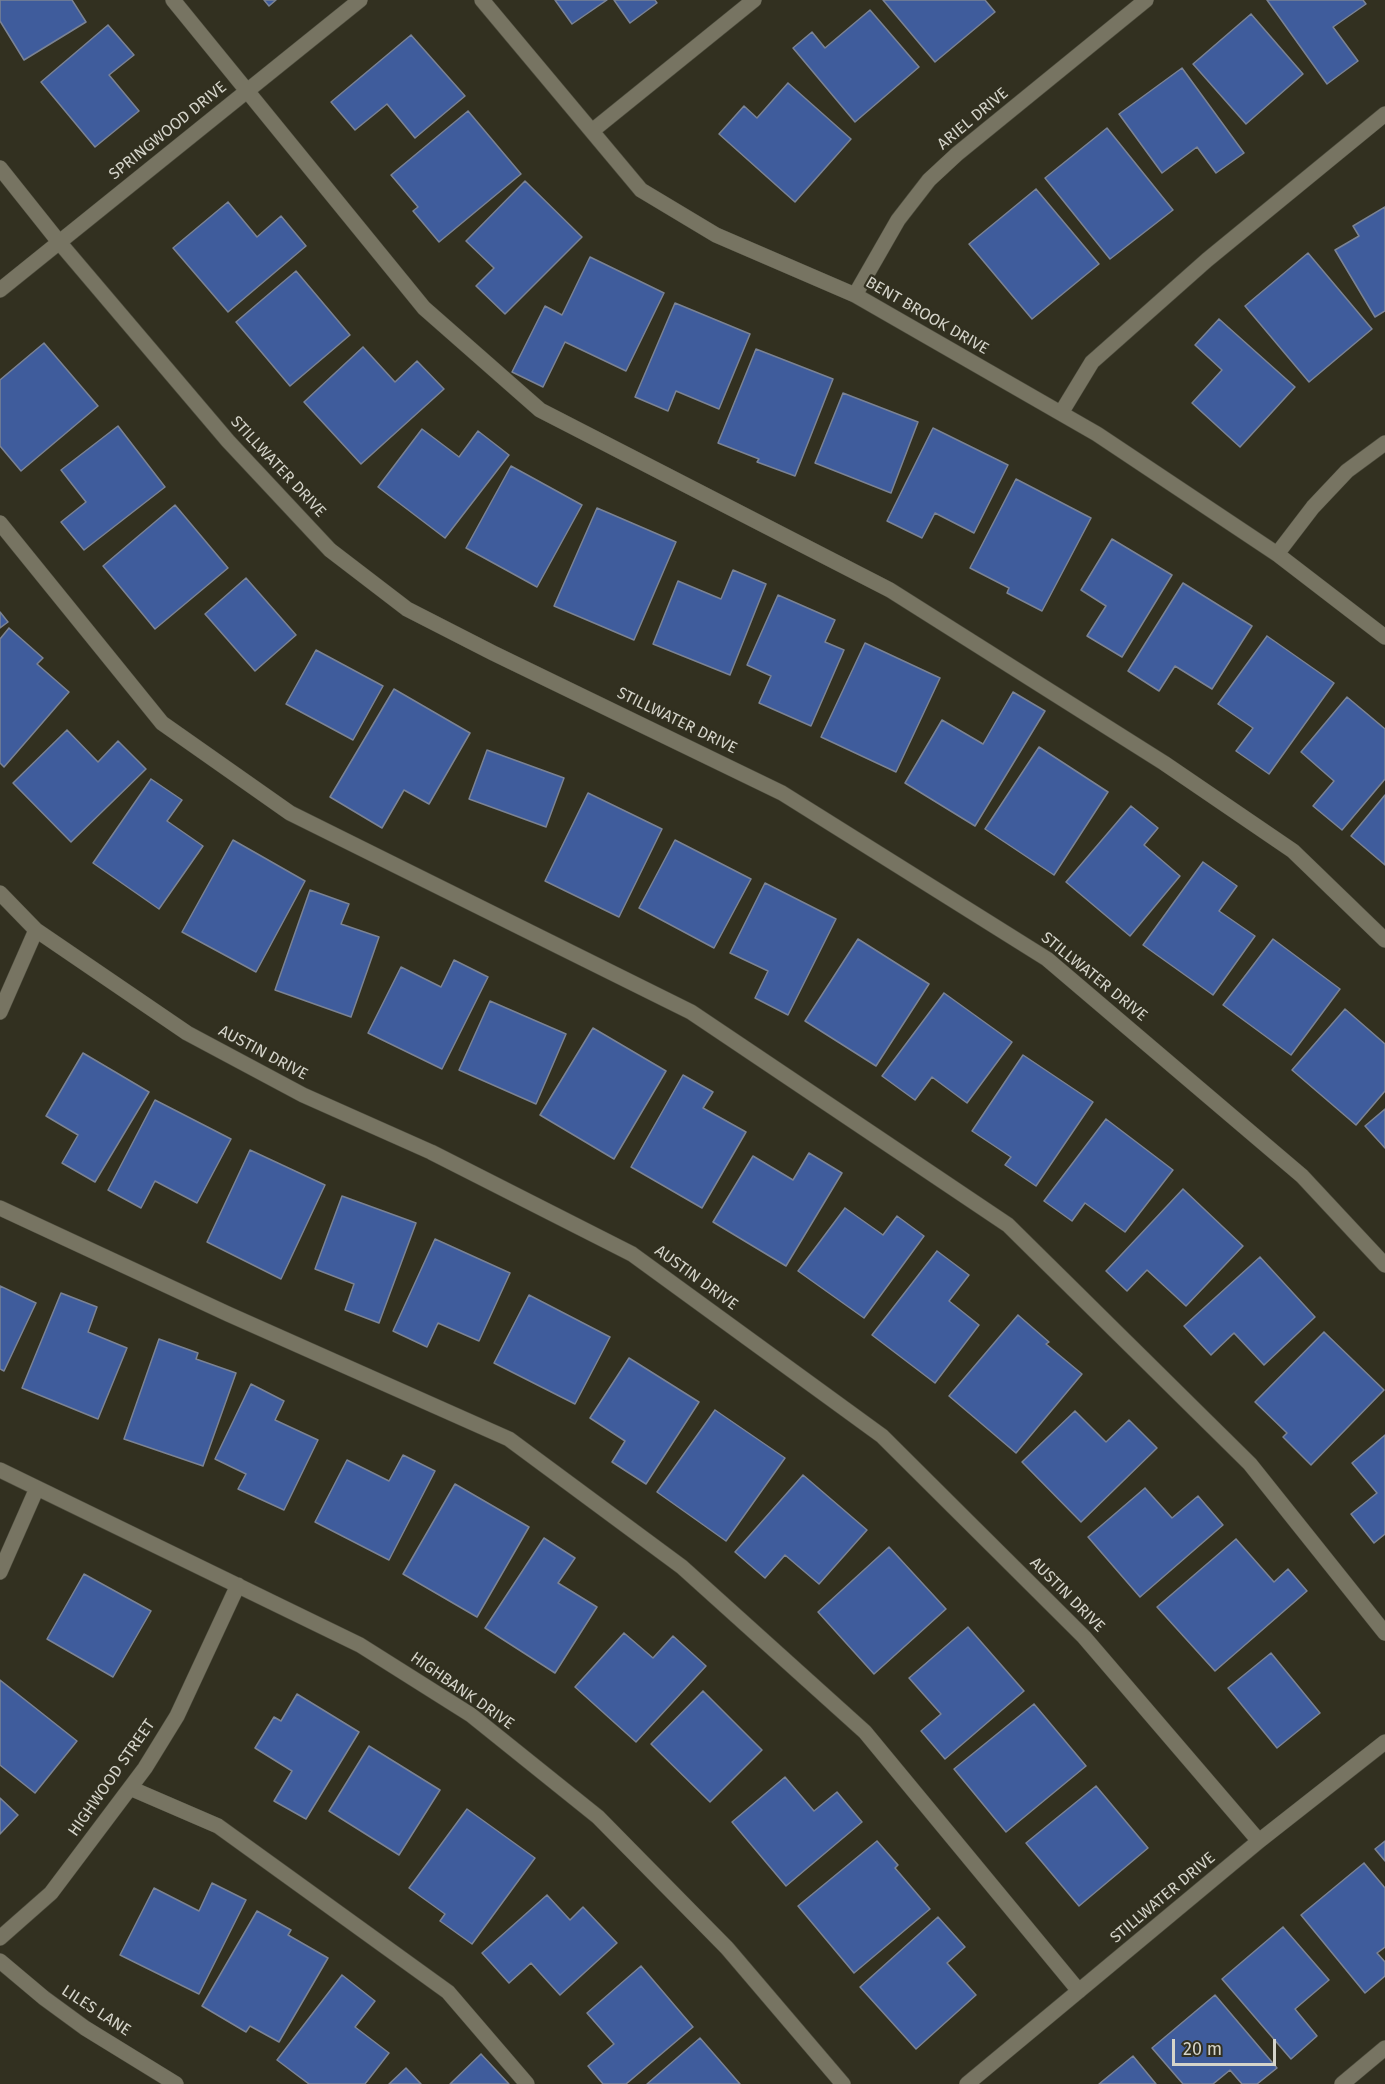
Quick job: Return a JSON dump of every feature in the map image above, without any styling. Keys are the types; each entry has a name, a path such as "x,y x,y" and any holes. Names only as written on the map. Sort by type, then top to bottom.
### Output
{"street":[{"path":"173,0 424,308 540,410 900,597 1164,763 1293,850 1385,940"},
{"name":"SPRINGWOOD DRIVE","path":"0,290 360,0"},
{"name":"BENT BROOK DRIVE","path":"482,0 641,190 716,235 855,295 1097,434 1277,554 1385,637"},
{"path":"592,131 754,0"},
{"name":"ARIEL DRIVE","path":"855,295 898,220 929,180 957,154 1146,0"},
{"path":"1061,413 1092,362 1207,261 1385,114"},
{"name":"STILLWATER DRIVE","path":"0,168 59,242 244,457 330,549 407,609 782,793 1047,959 1302,1176 1385,1265"},
{"path":"1277,554 1313,507 1347,471 1385,442"},
{"path":"0,523 162,723 290,813 691,1012 1008,1225 1250,1464 1385,1633"},
{"name":"AUSTIN DRIVE","path":"0,893 36,930 188,1033 303,1095 431,1152 632,1254 882,1436 1084,1637 1259,1841"},
{"path":"0,1012 36,930"},
{"path":"0,1208 228,1314 509,1439 682,1567 865,1732 1079,1991"},
{"name":"HIGHBANK DRIVE","path":"0,1470 360,1645 471,1715 598,1817 727,1948 843,2084"},
{"path":"0,1572 37,1488"},
{"name":"HIGHWOOD STREET","path":"0,1938 51,1893 145,1768 177,1716 238,1585"},
{"name":"STILLWATER DRIVE","path":"967,2084 1259,1841 1385,1742"},
{"path":"130,1788 218,1826 448,1992 527,2084"},
{"name":"LILES LANE","path":"0,1961 44,1998 85,2028 176,2084"},
{"path":"1342,2084 1385,2048"}],"building":[{"path":"0,0 72,0 86,22 24,60 0,21"},
{"path":"264,0 276,0 269,6"},
{"path":"555,0 607,0 572,24"},
{"path":"614,0 655,0 657,3 630,23"},
{"path":"883,0 985,0 995,12 935,62"},
{"path":"1267,0 1363,0 1366,4 1333,27 1358,61 1327,84"},
{"path":"870,10 919,67 855,122 793,48 812,32 825,48"},
{"path":"1251,14 1303,74 1246,124 1193,64"},
{"path":"108,25 134,55 109,75 139,111 95,147 41,82"},
{"path":"411,35 465,96 415,138 387,104 355,130 331,102"},
{"path":"1182,68 1244,153 1216,173 1197,147 1162,173 1119,114"},
{"path":"788,83 851,139 795,202 719,134 744,106 757,118"},
{"path":"468,111 521,174 439,242 413,211 418,207 391,175"},
{"path":"1107,128 1173,210 1110,259 1045,178"},
{"path":"525,181 582,237 505,314 476,286 494,268 466,241"},
{"path":"1036,189 1099,264 1032,319 969,244"},
{"path":"228,202 257,237 281,216 306,246 228,312 173,248"},
{"path":"1385,207 1385,311 1375,317 1335,250 1359,236 1353,226"},
{"path":"1308,253 1372,329 1309,382 1245,306"},
{"path":"590,257 664,293 626,371 565,342 543,387 512,372 545,306 562,315"},
{"path":"296,271 350,335 290,386 236,322"},
{"path":"675,303 750,334 719,409 676,391 668,411 635,397"},
{"path":"1219,319 1295,387 1240,447 1192,403 1222,370 1195,345"},
{"path":"44,343 98,406 21,471 0,446 0,380"},
{"path":"363,347 395,382 417,361 444,389 361,464 304,402"},
{"path":"756,349 833,379 795,476 757,462 759,459 718,443"},
{"path":"843,393 918,422 891,493 815,463"},
{"path":"118,426 165,487 84,550 61,522 86,502 61,470"},
{"path":"933,428 1008,465 974,533 935,513 922,538 887,521"},
{"path":"422,429 459,457 478,431 509,455 445,538 378,487"},
{"path":"511,466 582,505 537,587 466,548"},
{"path":"1016,479 1091,518 1042,611 1007,593 1009,588 970,568"},
{"path":"175,505 228,568 155,629 103,566"},
{"path":"597,508 676,542 634,640 554,606"},
{"path":"1112,539 1172,575 1122,657 1087,636 1106,606 1081,590"},
{"path":"733,570 766,584 730,675 653,644 678,581 721,599"},
{"path":"246,578 296,635 255,671 205,614"},
{"path":"1183,583 1252,626 1212,689 1175,666 1159,691 1128,671"},
{"path":"778,595 835,620 825,642 844,650 811,726 759,703 771,676 747,665"},
{"path":"0,612 8,622 0,628"},
{"path":"9,628 43,658 37,664 69,692 4,767 0,763 0,639"},
{"path":"1267,636 1334,683 1269,774 1236,751 1253,728 1218,704"},
{"path":"865,643 940,678 896,772 821,737"},
{"path":"316,650 383,686 353,740 286,704"},
{"path":"394,689 470,733 429,804 404,790 382,828 330,797"},
{"path":"1013,692 1045,711 975,826 905,783 942,720 983,744"},
{"path":"1347,697 1385,729 1385,779 1342,830 1313,806 1334,781 1301,752"},
{"path":"67,730 98,762 118,741 146,769 71,842 13,783"},
{"path":"1039,747 1108,792 1054,875 985,829"},
{"path":"487,750 564,778 546,827 469,799"},
{"path":"151,779 182,800 167,821 203,846 159,909 93,863"},
{"path":"588,793 662,829 619,917 545,881"},
{"path":"1385,795 1385,865 1351,836"},
{"path":"1131,806 1158,828 1144,845 1180,876 1130,936 1066,882"},
{"path":"233,840 305,881 256,972 182,932"},
{"path":"675,840 751,879 714,948 639,908"},
{"path":"1203,862 1237,886 1219,911 1255,936 1213,995 1143,945"},
{"path":"765,883 836,919 788,1015 755,998 768,971 730,953"},
{"path":"310,890 349,904 341,924 379,937 351,1017 275,990"},
{"path":"858,939 929,984 876,1066 805,1021"},
{"path":"1273,939 1340,989 1291,1055 1223,1005"},
{"path":"454,960 488,977 442,1069 368,1033 401,967 441,987"},
{"path":"944,993 1012,1042 967,1103 932,1077 915,1100 882,1076"},
{"path":"490,1001 566,1034 536,1104 459,1070"},
{"path":"1345,1009 1385,1044 1385,1091 1356,1125 1292,1070"},
{"path":"593,1028 666,1071 614,1159 540,1115"},
{"path":"83,1053 149,1092 95,1182 62,1163 78,1135 46,1116"},
{"path":"1023,1055 1093,1102 1036,1186 1005,1165 1011,1157 972,1131"},
{"path":"683,1075 713,1092 703,1108 746,1132 702,1208 631,1167"},
{"path":"155,1100 231,1139 197,1203 155,1181 141,1208 108,1190"},
{"path":"1385,1109 1385,1148 1365,1126"},
{"path":"1106,1119 1173,1170 1125,1232 1085,1203 1072,1221 1044,1201"},
{"path":"250,1150 325,1185 281,1279 207,1242"},
{"path":"809,1153 842,1173 786,1266 713,1222 753,1156 793,1180"},
{"path":"1183,1189 1243,1246 1186,1306 1147,1270 1127,1291 1106,1271"},
{"path":"342,1196 416,1223 379,1323 345,1310 354,1284 315,1269"},
{"path":"845,1208 883,1235 897,1216 924,1236 864,1318 798,1271"},
{"path":"435,1239 510,1273 479,1341 438,1323 427,1347 393,1331"},
{"path":"937,1251 969,1275 949,1301 979,1325 935,1383 872,1335"},
{"path":"1260,1257 1315,1317 1264,1365 1234,1333 1211,1355 1184,1326"},
{"path":"0,1286 36,1303 4,1371 0,1369"},
{"path":"61,1293 97,1307 88,1332 127,1348 98,1419 22,1388"},
{"path":"529,1295 610,1337 575,1404 494,1363"},
{"path":"1018,1315 1049,1342 1046,1344 1082,1374 1016,1453 949,1396"},
{"path":"1324,1332 1384,1390 1311,1465 1283,1437 1287,1433 1255,1402"},
{"path":"159,1339 198,1353 196,1359 236,1373 203,1466 124,1439"},
{"path":"629,1358 699,1402 646,1484 612,1462 625,1441 590,1418"},
{"path":"251,1384 284,1401 275,1420 318,1440 284,1510 238,1489 246,1474 215,1459"},
{"path":"715,1410 785,1458 726,1541 657,1492"},
{"path":"1075,1411 1106,1442 1129,1420 1157,1448 1081,1522 1022,1462"},
{"path":"1385,1435 1385,1534 1374,1543 1351,1514 1377,1493 1352,1463"},
{"path":"403,1455 435,1471 389,1560 315,1522 347,1460 389,1481"},
{"path":"803,1475 867,1530 819,1584 785,1555 765,1578 735,1552"},
{"path":"455,1484 529,1527 477,1617 403,1574"},
{"path":"1145,1488 1172,1518 1198,1496 1223,1525 1140,1597 1088,1537"},
{"path":"544,1538 575,1558 558,1583 597,1607 555,1673 485,1628"},
{"path":"1236,1539 1274,1582 1288,1569 1307,1591 1215,1671 1157,1607"},
{"path":"889,1547 946,1609 874,1674 818,1612"},
{"path":"84,1574 151,1611 113,1677 47,1639"},
{"path":"968,1627 1024,1691 945,1759 921,1731 941,1714 909,1678"},
{"path":"624,1633 653,1658 673,1636 706,1666 636,1742 575,1687"},
{"path":"1271,1653 1320,1713 1277,1748 1228,1688"},
{"path":"0,1680 77,1741 35,1793 0,1765"},
{"path":"703,1691 762,1750 710,1802 651,1744"},
{"path":"297,1694 359,1732 306,1819 274,1801 292,1771 255,1748 274,1717 281,1721"},
{"path":"1034,1704 1086,1766 1006,1832 954,1769"},
{"path":"369,1746 440,1790 399,1855 329,1811"},
{"path":"785,1777 814,1811 837,1792 862,1822 786,1886 732,1822"},
{"path":"1096,1786 1148,1848 1079,1906 1026,1843"},
{"path":"0,1798 18,1815 0,1834"},
{"path":"467,1809 535,1858 472,1944 440,1921 445,1914 409,1888"},
{"path":"877,1841 898,1865 895,1868 930,1909 854,1973 798,1906"},
{"path":"1385,1841 1385,1861 1375,1849"},
{"path":"1364,1863 1385,1888 1385,1947 1377,1953 1385,1962 1385,1976 1365,1993 1301,1915"},
{"path":"212,1883 246,1900 199,1994 120,1955 154,1888 199,1911"},
{"path":"547,1895 570,1920 583,1907 617,1943 560,1995 531,1963 509,1983 482,1953"},
{"path":"257,1911 291,1930 288,1935 328,1958 279,2042 250,2026 246,2032 202,2006"},
{"path":"938,1917 965,1947 947,1963 976,1995 916,2049 860,1987"},
{"path":"1283,1927 1329,1980 1295,2009 1317,2036 1291,2059 1222,1979"},
{"path":"641,1966 693,2027 626,2084 603,2084 588,2066 614,2044 587,2013"},
{"path":"342,1975 375,2001 355,2027 389,2053 365,2084 309,2084 277,2060"},
{"path":"1215,1995 1277,2068 1257,2084 1242,2084 1230,2070 1213,2084 1183,2084 1152,2048"},
{"path":"700,2038 740,2084 647,2084"},
{"path":"481,2054 509,2084 450,2084"},
{"path":"1133,2056 1156,2084 1099,2084"},
{"path":"406,2068 421,2084 389,2084"}]}
